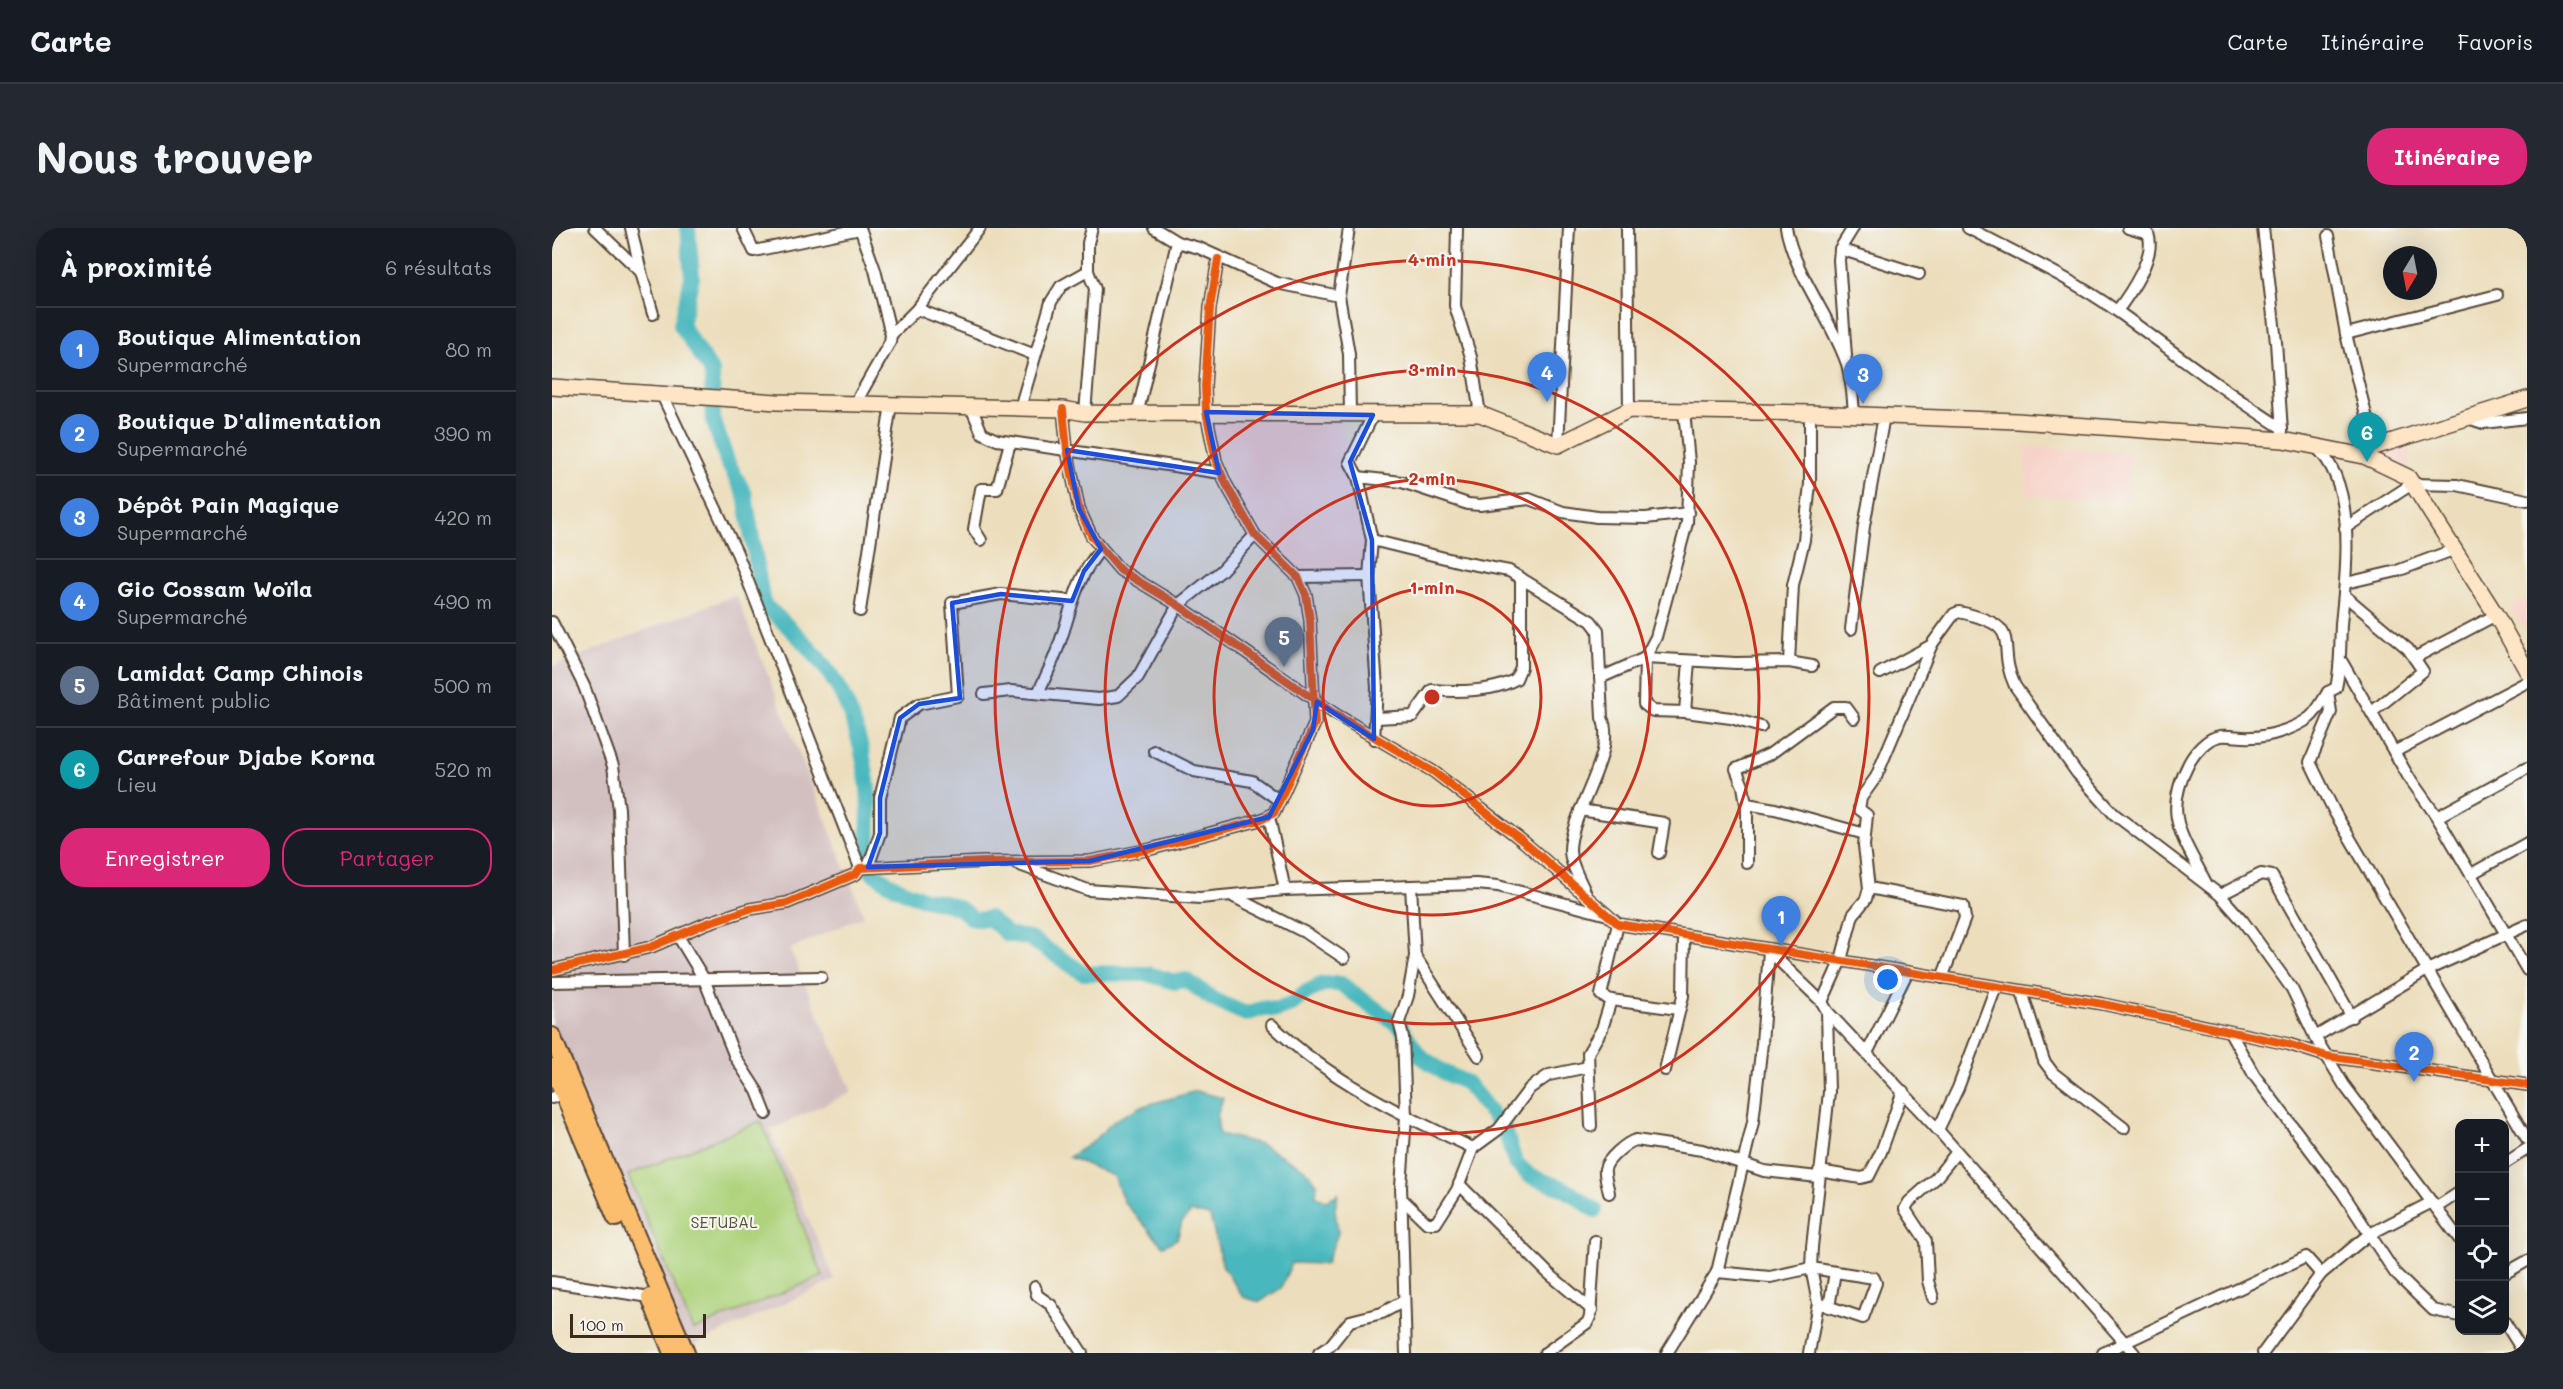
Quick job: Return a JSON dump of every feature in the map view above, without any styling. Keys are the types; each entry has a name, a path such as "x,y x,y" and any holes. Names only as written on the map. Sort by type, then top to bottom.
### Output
{"main road":[{"path":"552,387 735,399 1064,409 1085,413 1138,411 1372,415 1480,414 1558,445 1629,410 1810,413 2282,434 2313,445 2369,452 2408,477 2452,550 2496,615 2527,671"},
{"path":"2369,452 2527,399"},
{"path":"552,1036 686,1353"},
{"path":"555,1085 650,1297 672,1353"}],"street":[{"path":"595,228 641,272"},
{"path":"631,228 653,314"},
{"path":"743,228 753,251 860,229 875,270 891,335 890,342 855,404"},
{"path":"891,335 917,309 980,228"},
{"path":"1085,413 1095,289 1088,271 1088,243 1092,228"},
{"path":"1154,228 1177,242 1199,248 1218,259 1288,287 1339,296"},
{"path":"1349,228 1339,296 1349,354 1350,414"},
{"path":"1457,228 1455,306 1471,357 1480,414"},
{"path":"1558,445 1569,228"},
{"path":"1628,228 1629,410"},
{"path":"1786,228 1793,256 1846,362"},
{"path":"1853,228 1840,249 1846,362 1852,385 1854,415"},
{"path":"1968,228 2065,279 2117,311 2282,434"},
{"path":"2117,311 2139,276 2149,243 2148,234 2128,228"},
{"path":"2263,228 2276,342 2282,434"},
{"path":"2328,236 2369,452"},
{"path":"1138,411 1177,242"},
{"path":"1840,249 1919,274"},
{"path":"864,867 1106,858 1174,843 1269,817 1280,801 1313,730 1315,716 1309,607 1298,577 1255,535 1221,473 1206,412 1206,355 1218,259"},
{"path":"1020,408 1055,294 1061,286 1088,271"},
{"path":"2346,334 2497,295"},
{"path":"917,309 1035,355"},
{"path":"662,395 737,552 864,867"},
{"path":"861,611 891,404"},
{"path":"971,407 982,433 1010,443 1221,473"},
{"path":"1064,409 1067,450 1079,509 1101,549 1126,574 1178,605 1374,739 1441,777 1516,835 1618,924 1768,951 1841,960 1907,973 2103,1004 2288,1044 2326,1056 2527,1085"},
{"path":"1684,411 1689,462 1688,513 1680,558 1660,626 1645,658 1644,704 1647,709 1731,718 1761,727"},
{"path":"1789,662 1793,585 1803,540 1810,484 1810,413"},
{"path":"1372,415 1350,462 1358,477 1372,540 1369,576 1377,718 1374,739"},
{"path":"1851,629 1864,526 1884,416"},
{"path":"2469,418 2483,423 2527,418"},
{"path":"981,540 974,529 981,489 997,489 1010,443"},
{"path":"2209,888 2178,825 2175,812 2175,796 2191,759 2206,743 2220,736 2259,737 2302,722 2315,712 2328,692 2336,688 2342,662 2346,583 2345,528 2334,470 2325,456 2313,445"},
{"path":"1358,477 1402,482 1455,500 1480,505 1529,499 1563,512 1596,517 1646,518 1688,513"},
{"path":"2345,528 2412,484 2457,485 2527,500"},
{"path":"984,694 1011,691 1099,699 1118,696 1126,692 1138,678 1178,605 1221,571 1255,535"},
{"path":"1372,540 1461,562 1497,567 1521,578 1598,630 1602,718 1607,732 1591,786 1580,810 1571,855 1587,897"},
{"path":"1038,693 1061,641 1072,601 1084,571 1101,549"},
{"path":"2346,583 2397,571 2452,550"},
{"path":"1298,577 1369,576"},
{"path":"1377,718 1413,716 1432,690 1450,692 1491,687 1516,679 1521,668 1521,578"},
{"path":"552,970 624,955 740,912 788,903 856,874 864,867 880,833 880,798 900,718 920,704 958,696 952,603 1001,594 1072,601"},
{"path":"2344,595 2408,649 2423,671 2372,712"},
{"path":"1809,1353 1818,1304 1811,1268 1818,1174 1829,1092 1824,1006 1841,960 1853,915 1864,904 1869,888 1865,834 1867,815 1859,809 1861,798 1876,777 1932,644 1954,614 1959,612 1996,625 2006,633 2010,676 2014,686 2077,773 2131,828 2220,895 2243,921 2292,989 2326,1056 2392,1152 2455,1233"},
{"path":"2414,658 2496,615"},
{"path":"552,622 584,686 613,766 618,809 624,955"},
{"path":"1880,673 1932,644"},
{"path":"1600,678 1645,658 1789,662 1812,666"},
{"path":"1685,712 1689,661"},
{"path":"2342,662 2527,970"},
{"path":"2394,752 2527,682"},
{"path":"2328,692 2331,712 2312,754 2310,762 2312,769 2335,813 2495,1080 2527,1138"},
{"path":"1747,863 1747,804 1736,768 1770,754 1834,707 1846,707 1854,718"},
{"path":"1154,751 1194,771 1252,781 1280,801"},
{"path":"2437,817 2527,768"},
{"path":"1747,804 1775,809 1865,834"},
{"path":"1580,810 1664,823 1659,853"},
{"path":"1269,817 1285,890"},
{"path":"2471,874 2527,843"},
{"path":"1011,862 1088,890 1200,898 1233,897 1285,890 1383,885 1487,884 1604,914"},
{"path":"2220,895 2261,874 2272,876 2352,1017"},
{"path":"1406,1353 1402,1199 1406,1117 1403,1037 1399,1022 1408,996 1415,956 1411,886"},
{"path":"1869,888 1963,906 1965,918 1942,978"},
{"path":"1233,897 1308,934 1344,957"},
{"path":"1618,924 1600,990 1601,994 1611,1000 1678,1009"},
{"path":"2315,1037 2352,1017 2427,970 2507,936 2527,925"},
{"path":"1665,1070 1683,996 1684,935"},
{"path":"678,936 704,979 735,1058 757,1091 766,1114"},
{"path":"1768,951 1824,1006 1903,1090 2134,1353"},
{"path":"1667,1353 1717,1272 1743,1166 1758,1089 1768,951"},
{"path":"1415,956 1479,1056"},
{"path":"1867,1053 1907,973"},
{"path":"552,982 820,977"},
{"path":"1938,1130 1958,1088 1996,987"},
{"path":"2022,992 2044,1061 2053,1073 2124,1128"},
{"path":"1591,1126 1588,1053 1602,1029 1611,1000"},
{"path":"1272,1025 1322,1067 1406,1117 1473,1149"},
{"path":"2230,1032 2254,1075 2342,1192 2395,1273 2433,1311 2455,1315"},
{"path":"1402,1199 1424,1220 1432,1224 1439,1219 1460,1184 1473,1149 1499,1129 1535,1083 1549,1075 1588,1067"},
{"path":"1609,1193 1605,1168 1607,1164 1627,1144 1636,1140 1702,1150 1743,1166 1764,1171 1861,1178 1869,1176 1881,1152 1903,1090"},
{"path":"2509,1161 2527,1149"},
{"path":"1933,1298 1928,1281 1926,1241 1905,1209 1909,1202 1936,1178 1956,1153"},
{"path":"1460,1184 1548,1273 1592,1310"},
{"path":"2263,1353 2321,1274 2368,1235 2455,1194"},
{"path":"1545,1353 1587,1323 1592,1310 1595,1240"},
{"path":"2103,1353 2306,1257 2321,1274"},
{"path":"2509,1272 2527,1261"},
{"path":"1717,1272 1770,1277 1811,1268 1874,1278 1876,1287 1863,1318 1818,1304"},
{"path":"1829,1307 1834,1272"},
{"path":"552,1281 650,1297"},
{"path":"1035,1287 1037,1295 1051,1305 1082,1353"},
{"path":"1319,1353 1330,1346 1350,1321 1382,1313 1404,1301"},
{"path":"2509,1328 2524,1353"}],"highlighted area":[{"path":"1206,412 1373,415 1350,462 1372,540 1374,739 1317,702 1313,730 1269,817 1090,861 868,867 880,833 880,798 900,718 919,704 960,698 952,603 1001,594 1072,601 1084,571 1101,549 1079,509 1067,450 1219,473"}],"shaded area":[{"path":"1212,417 1341,419 1349,469 1368,538 1365,572 1299,575 1256,531 1238,501 1216,446"},
{"path":"2395,438 2411,450 2408,473 2373,458 2382,444"},
{"path":"2024,446 2128,453 2127,501 2027,495"},
{"path":"736,595 864,916 790,949 852,1092 770,1130 835,1280 681,1351 552,1046 552,664 553,666"},
{"path":"2527,598 2527,632 2510,608"}],"green space":[{"name":"SETUBAL","path":"761,1121 823,1276 693,1330 628,1175"}],"water":[{"path":"1196,1091 1223,1098 1217,1116 1219,1134 1261,1144 1305,1169 1317,1183 1316,1197 1326,1201 1338,1194 1335,1209 1338,1233 1326,1264 1292,1263 1281,1288 1260,1302 1243,1297 1223,1267 1210,1216 1191,1212 1182,1222 1177,1239 1163,1246 1124,1202 1113,1176 1069,1157 1091,1143 1115,1120 1140,1107"}],"waterway":[{"path":"688,228 692,277 681,325 712,372 713,419 727,461 745,495 763,604 786,624 823,664 848,707 857,731 868,789 869,851 872,872 909,893 951,905 974,919 989,918 1007,934 1029,938 1083,973 1148,974 1175,982 1186,980 1214,1000 1246,1014 1264,1008 1277,1010 1291,1005 1305,993 1323,984 1341,984 1401,1027 1419,1055 1443,1072 1467,1083 1505,1130 1515,1162 1530,1176 1565,1189 1595,1210"}],"cycle path":[{"path":"552,970 651,947 707,923 750,909 787,903 856,874 860,868 983,862 1090,861 1151,849 1263,819 1274,813 1315,723 1310,620 1306,595 1298,577 1255,535 1226,484 1216,461 1206,412 1205,386 1210,308 1218,259"},
{"path":"1063,409 1067,450 1079,509 1092,537 1120,570 1178,605 1335,714 1434,772 1524,842 1618,924 2103,1004 2288,1044 2326,1056 2527,1085"}],"place":[{"name":"Gic Cossam Woïla","path":"1547,402"},
{"name":"Dépôt Pain Magique","path":"1863,404"},
{"name":"Carrefour Djabe Korna","path":"2367,462"},
{"name":"Lamidat Camp Chinois","path":"1284,667"},
{"name":"Boutique Alimentation","path":"1781,946"},
{"name":"Boutique D'alimentation","path":"2414,1082"}]}
